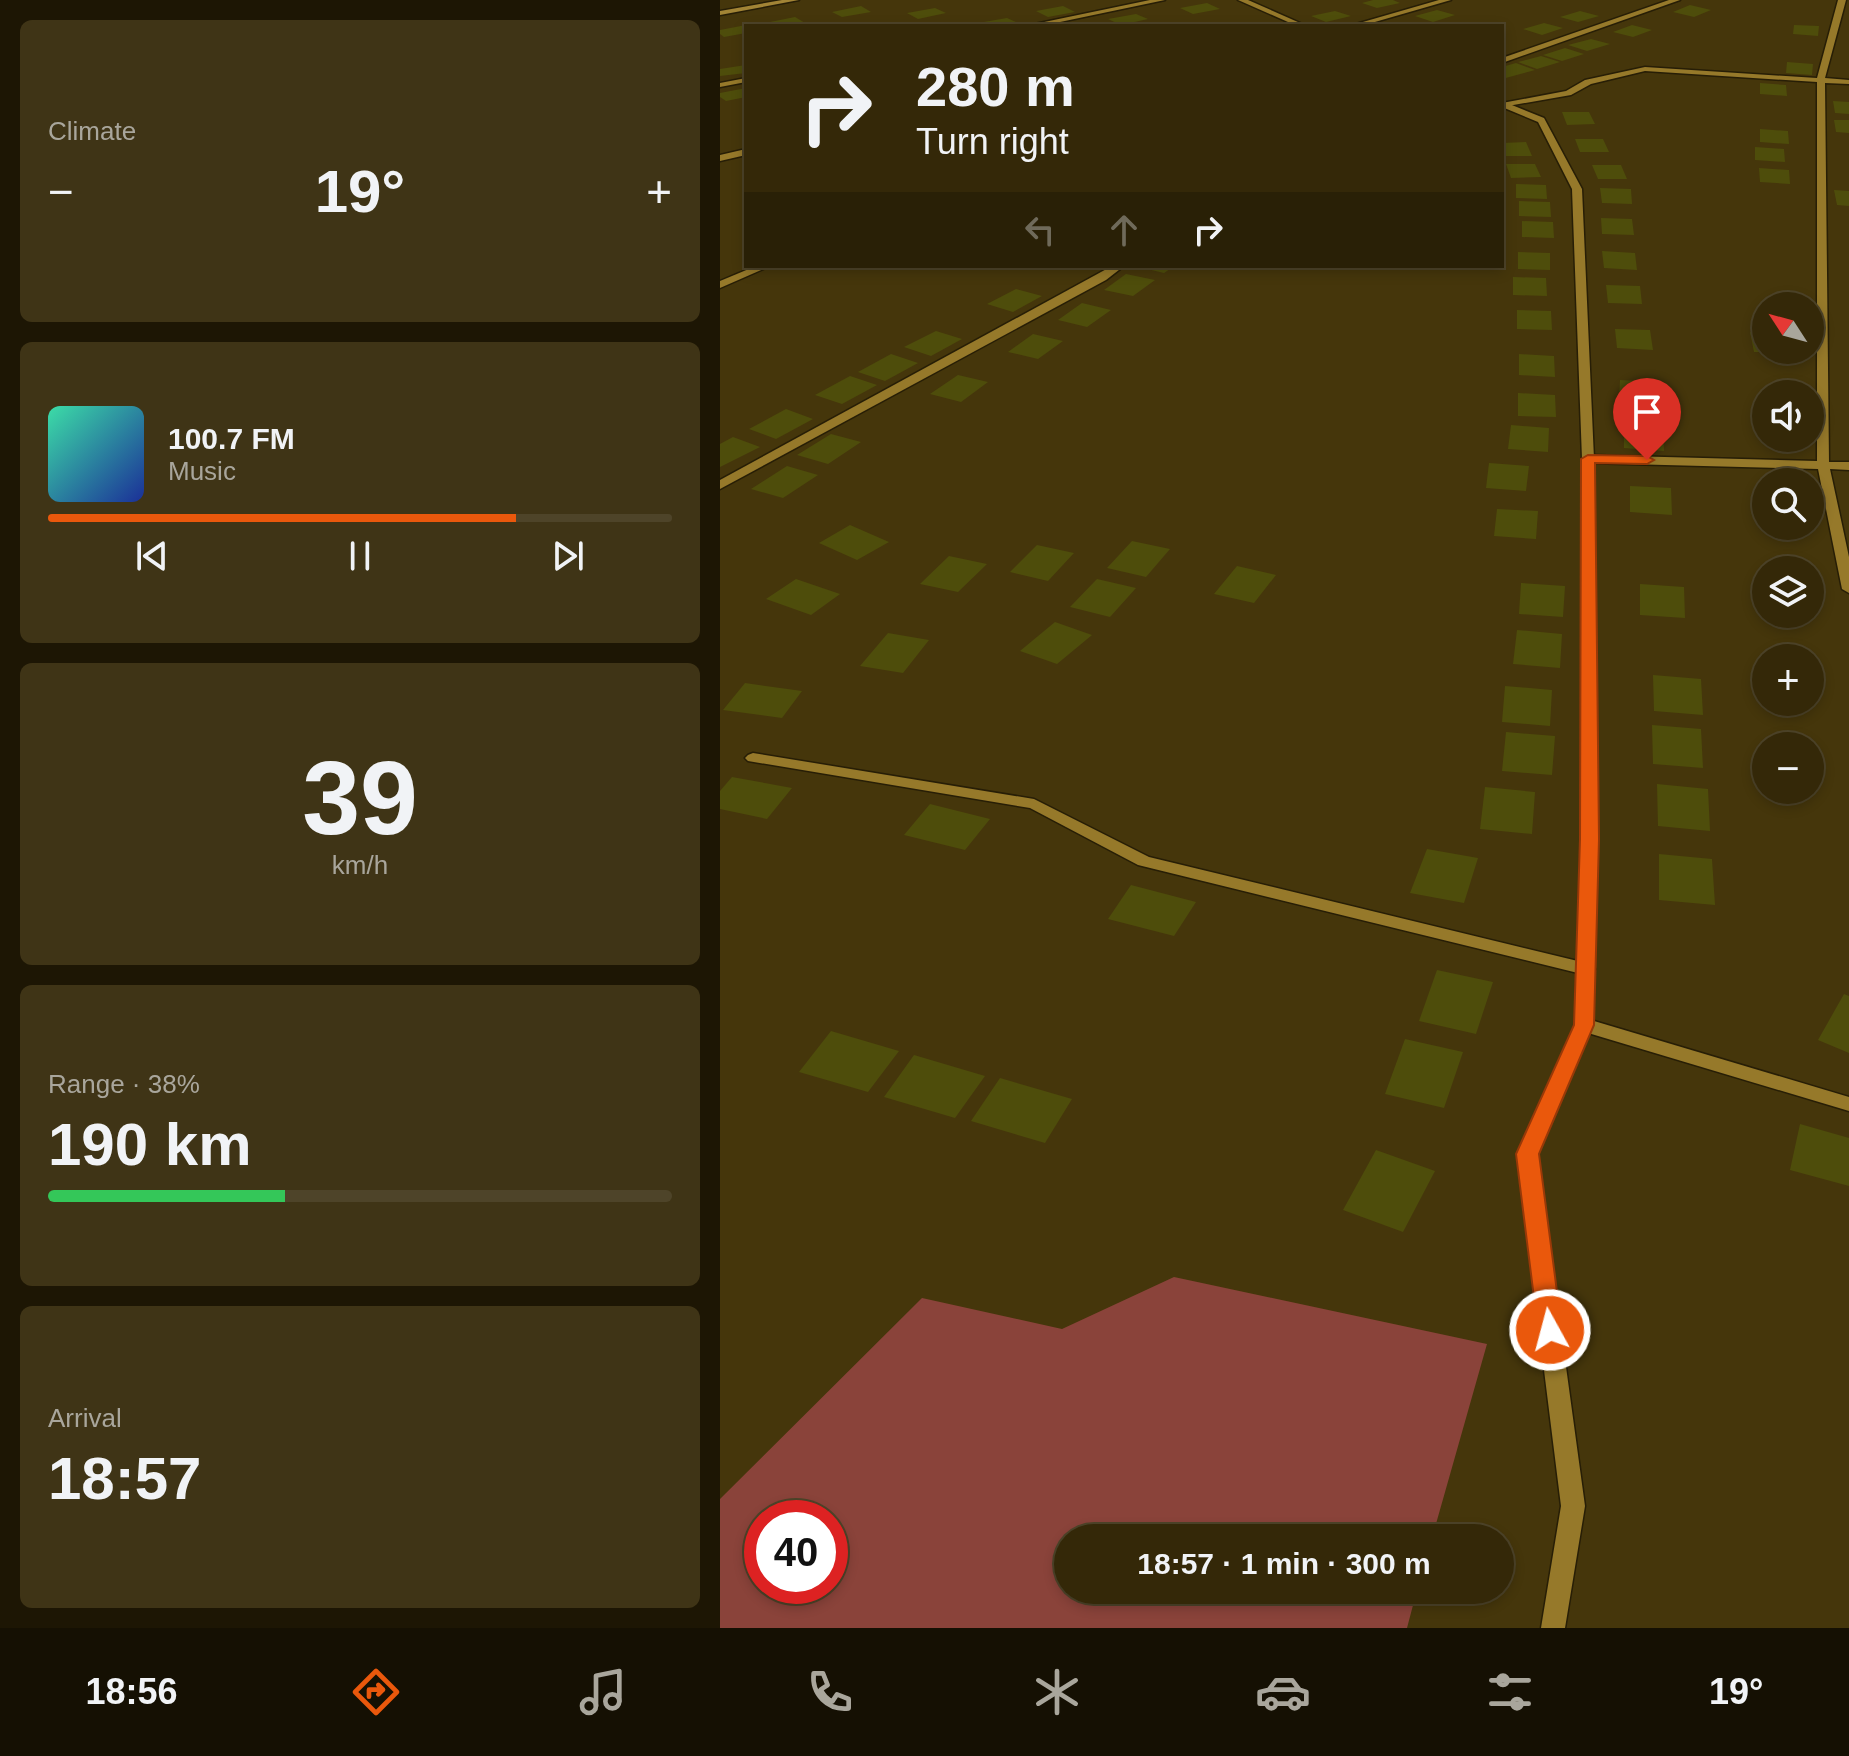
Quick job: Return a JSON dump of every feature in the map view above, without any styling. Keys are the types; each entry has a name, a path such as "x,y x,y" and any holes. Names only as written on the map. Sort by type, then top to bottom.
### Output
{"main road":[{"path":"720,13 795,0"}],"street":[{"path":"1039,24 1161,0"},
{"path":"1242,0 1298,24"},
{"path":"1360,24 1447,0"},
{"path":"1504,60 1676,0"},
{"path":"1842,0 1821,79 1823,464 1849,589"},
{"path":"1504,104 1568,93 1588,82 1645,69 1849,82"},
{"path":"720,85 744,80"},
{"path":"1504,104 1541,120 1577,189 1588,459 1589,839 1584,1025 1527,1154 1573,1506 1553,1628"},
{"path":"720,158 744,152"},
{"path":"720,285 760,268"},
{"path":"720,485 1116,268"},
{"path":"1588,459 1849,466"},
{"path":"753,758 1034,804 1144,861 1586,969"},
{"path":"1584,1025 1849,1104"}],"shaded area":[{"path":"1174,1277 1487,1344 1436,1524 1054,1524 1054,1604 1413,1604 1407,1628 720,1628 720,1499 922,1298 1062,1329"}],"building":[{"path":"1373,0 1400,3 1377,8 1362,3"},
{"path":"1207,3 1220,9 1193,14 1180,8"},
{"path":"1690,5 1711,10 1694,17 1673,12"},
{"path":"861,6 871,12 842,17 832,12"},
{"path":"1063,6 1075,12 1048,17 1036,11"},
{"path":"935,8 946,13 918,19 907,13"},
{"path":"1437,10 1455,15 1433,22 1415,16"},
{"path":"1335,11 1351,16 1326,22 1311,16"},
{"path":"1580,11 1599,16 1578,22 1560,17"},
{"path":"1136,14 1148,19 1119,24 1108,19"},
{"path":"795,17 805,23 767,24"},
{"path":"1007,18 1018,23 980,24"},
{"path":"1544,23 1563,28 1542,35 1523,29"},
{"path":"744,25 744,33 724,37 720,30"},
{"path":"1632,25 1652,30 1633,37 1613,32"},
{"path":"1794,25 1819,26 1818,36 1793,34"},
{"path":"1591,39 1610,44 1587,51 1568,45"},
{"path":"1565,48 1584,54 1562,61 1543,55"},
{"path":"1541,56 1560,62 1537,69 1518,62"},
{"path":"1787,62 1813,64 1812,75 1786,73"},
{"path":"1516,63 1535,70 1504,78 1504,66"},
{"path":"744,65 744,73 720,76 720,69"},
{"path":"1760,83 1786,85 1787,96 1760,94"},
{"path":"744,88 744,97 726,101 720,93"},
{"path":"1833,101 1849,102 1849,114 1835,113"},
{"path":"1562,112 1589,112 1595,124 1567,125"},
{"path":"1834,120 1849,120 1849,133 1836,132"},
{"path":"1760,129 1788,131 1789,144 1760,142"},
{"path":"1575,139 1603,139 1609,152 1580,152"},
{"path":"1526,142 1532,156 1504,156 1504,143"},
{"path":"1755,147 1784,149 1785,162 1755,160"},
{"path":"1506,164 1535,164 1541,177 1511,178"},
{"path":"1592,165 1621,165 1627,179 1598,179"},
{"path":"1759,168 1789,170 1790,184 1760,182"},
{"path":"1516,184 1546,185 1547,199 1516,198"},
{"path":"1600,188 1631,189 1632,204 1602,203"},
{"path":"1834,190 1849,191 1849,206 1837,205"},
{"path":"1519,201 1550,202 1551,217 1519,216"},
{"path":"1601,218 1632,219 1634,235 1602,234"},
{"path":"1522,221 1553,222 1554,238 1522,237"},
{"path":"1602,251 1635,253 1637,270 1604,268"},
{"path":"1518,252 1550,253 1550,270 1518,269"},
{"path":"1143,268 1171,268 1164,273"},
{"path":"1126,274 1155,280 1133,296 1104,290"},
{"path":"1513,277 1546,278 1547,296 1513,295"},
{"path":"1606,285 1640,286 1642,304 1608,303"},
{"path":"1016,289 1042,296 1013,312 987,304"},
{"path":"1082,303 1111,310 1087,327 1058,320"},
{"path":"1517,310 1551,311 1552,330 1517,329"},
{"path":"1615,329 1650,330 1653,350 1617,348"},
{"path":"936,331 962,339 931,356 904,347"},
{"path":"1033,334 1063,341 1038,359 1008,352"},
{"path":"891,354 918,363 885,381 858,372"},
{"path":"1519,354 1554,356 1555,377 1519,375"},
{"path":"958,375 988,382 961,402 930,394"},
{"path":"850,376 877,385 842,404 815,395"},
{"path":"1620,380 1657,382 1657,404 1619,401"},
{"path":"1518,393 1555,395 1556,417 1518,416"},
{"path":"786,409 813,419 776,439 749,429"},
{"path":"1511,425 1549,428 1548,452 1508,449"},
{"path":"1624,425 1663,427 1664,451 1624,448"},
{"path":"831,434 861,442 828,464 797,455"},
{"path":"733,437 760,447 720,467 720,444"},
{"path":"1489,463 1529,466 1526,491 1486,488"},
{"path":"787,466 818,475 783,498 751,489"},
{"path":"1630,486 1671,488 1672,515 1630,512"},
{"path":"1497,509 1538,511 1536,539 1494,536"},
{"path":"850,525 889,542 857,560 819,543"},
{"path":"1132,541 1170,549 1146,577 1107,568"},
{"path":"1037,545 1074,553 1048,581 1010,572"},
{"path":"949,556 987,564 958,592 920,584"},
{"path":"1237,566 1276,575 1254,603 1214,594"},
{"path":"796,579 840,594 811,615 766,599"},
{"path":"1097,579 1136,588 1110,617 1070,607"},
{"path":"1521,583 1565,586 1563,617 1519,614"},
{"path":"1640,584 1684,587 1685,618 1640,615"},
{"path":"1055,622 1092,635 1057,664 1020,651"},
{"path":"1517,630 1562,634 1560,668 1513,664"},
{"path":"888,633 929,640 903,673 860,666"},
{"path":"1653,675 1701,679 1703,715 1654,711"},
{"path":"745,683 802,691 782,718 723,710"},
{"path":"1505,686 1552,690 1550,726 1502,722"},
{"path":"1652,725 1701,729 1703,768 1653,764"},
{"path":"1506,732 1555,736 1552,775 1502,771"},
{"path":"732,777 792,788 767,819 720,809 720,791"},
{"path":"1657,784 1708,789 1710,831 1658,826"},
{"path":"1485,787 1535,792 1532,834 1480,829"},
{"path":"930,804 990,819 965,850 904,835"},
{"path":"1427,849 1478,858 1464,903 1410,893"},
{"path":"1659,854 1712,859 1715,905 1659,900"},
{"path":"1131,885 1196,902 1174,936 1108,919"},
{"path":"1437,970 1493,982 1476,1034 1419,1021"},
{"path":"1844,994 1849,996 1849,1053 1818,1040"},
{"path":"831,1031 899,1051 868,1092 799,1072"},
{"path":"1405,1039 1463,1052 1444,1108 1385,1094"},
{"path":"914,1055 985,1076 955,1118 884,1097"},
{"path":"1000,1078 1072,1099 1045,1143 971,1121"},
{"path":"1800,1124 1849,1138 1849,1186 1790,1170"},
{"path":"1376,1150 1435,1171 1403,1232 1343,1210"}],"route":[{"path":"1550,1330 1527,1154 1584,1025 1589,839 1588,459 1647,460"}]}
